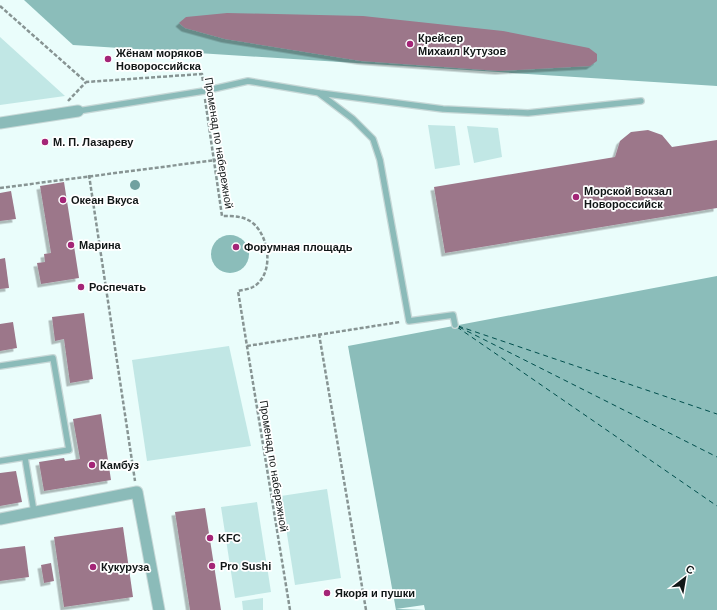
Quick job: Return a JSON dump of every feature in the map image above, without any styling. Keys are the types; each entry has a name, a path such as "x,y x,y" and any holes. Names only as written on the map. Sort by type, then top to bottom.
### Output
{"street":[{"path":"0,123 78,111"},
{"path":"0,519 137,492 159,610"}],"lane":[{"path":"78,111 204,90 248,81 320,93 443,109 528,113 641,101"},
{"path":"320,93 353,118 372,138 380,160 409,321 453,315 455,325"},
{"path":"0,366 53,358 69,450 0,462"},
{"path":"26,458 34,512"}],"path":[{"path":"0,6 86,82 69,100 61,102"},
{"name":"Променад по набережной","path":"86,82 202,74 216,160 222,216 238,216 254,224 263,236 268,255 264,275 254,287 238,291 290,610"},
{"path":"0,188 89,175 216,160"},
{"path":"89,175 137,492"},
{"path":"247,346 409,321"},
{"path":"319,334 366,610"}],"shaded area":[{"path":"24,0 717,0 717,86 73,45"},
{"path":"0,37 65,96 0,105"},
{"path":"428,125 455,126 460,165 435,169"},
{"path":"467,126 498,128 502,157 474,163"},
{"path":"226,235 234,235 241,238 246,243 249,254 246,265 241,270 234,273 226,273 219,270 214,265 211,258 211,250 214,243 219,238"},
{"path":"717,276 717,610 396,610 348,346"},
{"path":"229,346 251,446 147,461 132,360"},
{"path":"327,489 341,578 295,585 281,496"},
{"path":"257,502 271,592 235,598 221,507"},
{"path":"263,598 263,610 243,610 242,601"}],"pier":[{"path":"424,605 425,610 396,609"}],"building":[{"name":"Крейсер Михаил Кутузов","path":"227,13 363,16 503,31 589,48 597,54 597,61 590,66 499,71 361,61 225,39 185,28 179,23 186,17"},
{"name":"Морской вокзал Новороссийск","path":"648,130 662,135 672,147 717,140 717,208 445,253 434,187 615,157 620,141 631,132"},
{"path":"64,182 79,278 41,284 37,263 45,262 44,254 51,253 40,186"},
{"path":"11,191 16,219 0,221 0,193"},
{"path":"5,258 9,288 0,289 0,259"},
{"path":"84,313 93,379 70,383 64,339 55,341 52,317"},
{"path":"13,322 17,348 0,351 0,324"},
{"path":"101,414 111,480 44,491 39,462 64,458 65,461 80,459 73,419"},
{"path":"16,471 22,502 0,506 0,473"},
{"path":"205,508 221,610 190,610 175,512"},
{"name":"Кукуруза","path":"123,527 133,597 64,607 54,537"},
{"path":"25,546 29,577 0,581 0,549"},
{"path":"51,563 54,581 44,583 41,565"}],"ferry route":[{"path":"458,326 717,414"},
{"path":"457,327 717,506"},
{"path":"459,327 717,457"}],"place":[{"name":"Крейсер Михаил Кутузов","path":"410,44"},
{"name":"Жёнам моряков Новороссийска","path":"108,59"},
{"name":"М. П. Лазареву","path":"45,142"},
{"name":"Морской вокзал Новороссийск","path":"576,197"},
{"name":"Океан Вкуса","path":"63,200"},
{"name":"Марина","path":"71,245"},
{"name":"Форумная площадь","path":"236,247"},
{"name":"Роспечать","path":"81,287"},
{"name":"Камбуз","path":"92,465"},
{"name":"KFC","path":"210,538"},
{"name":"Pro Sushi","path":"212,566"},
{"name":"Кукуруза","path":"93,567"},
{"name":"Якоря и пушки","path":"327,593"}]}
